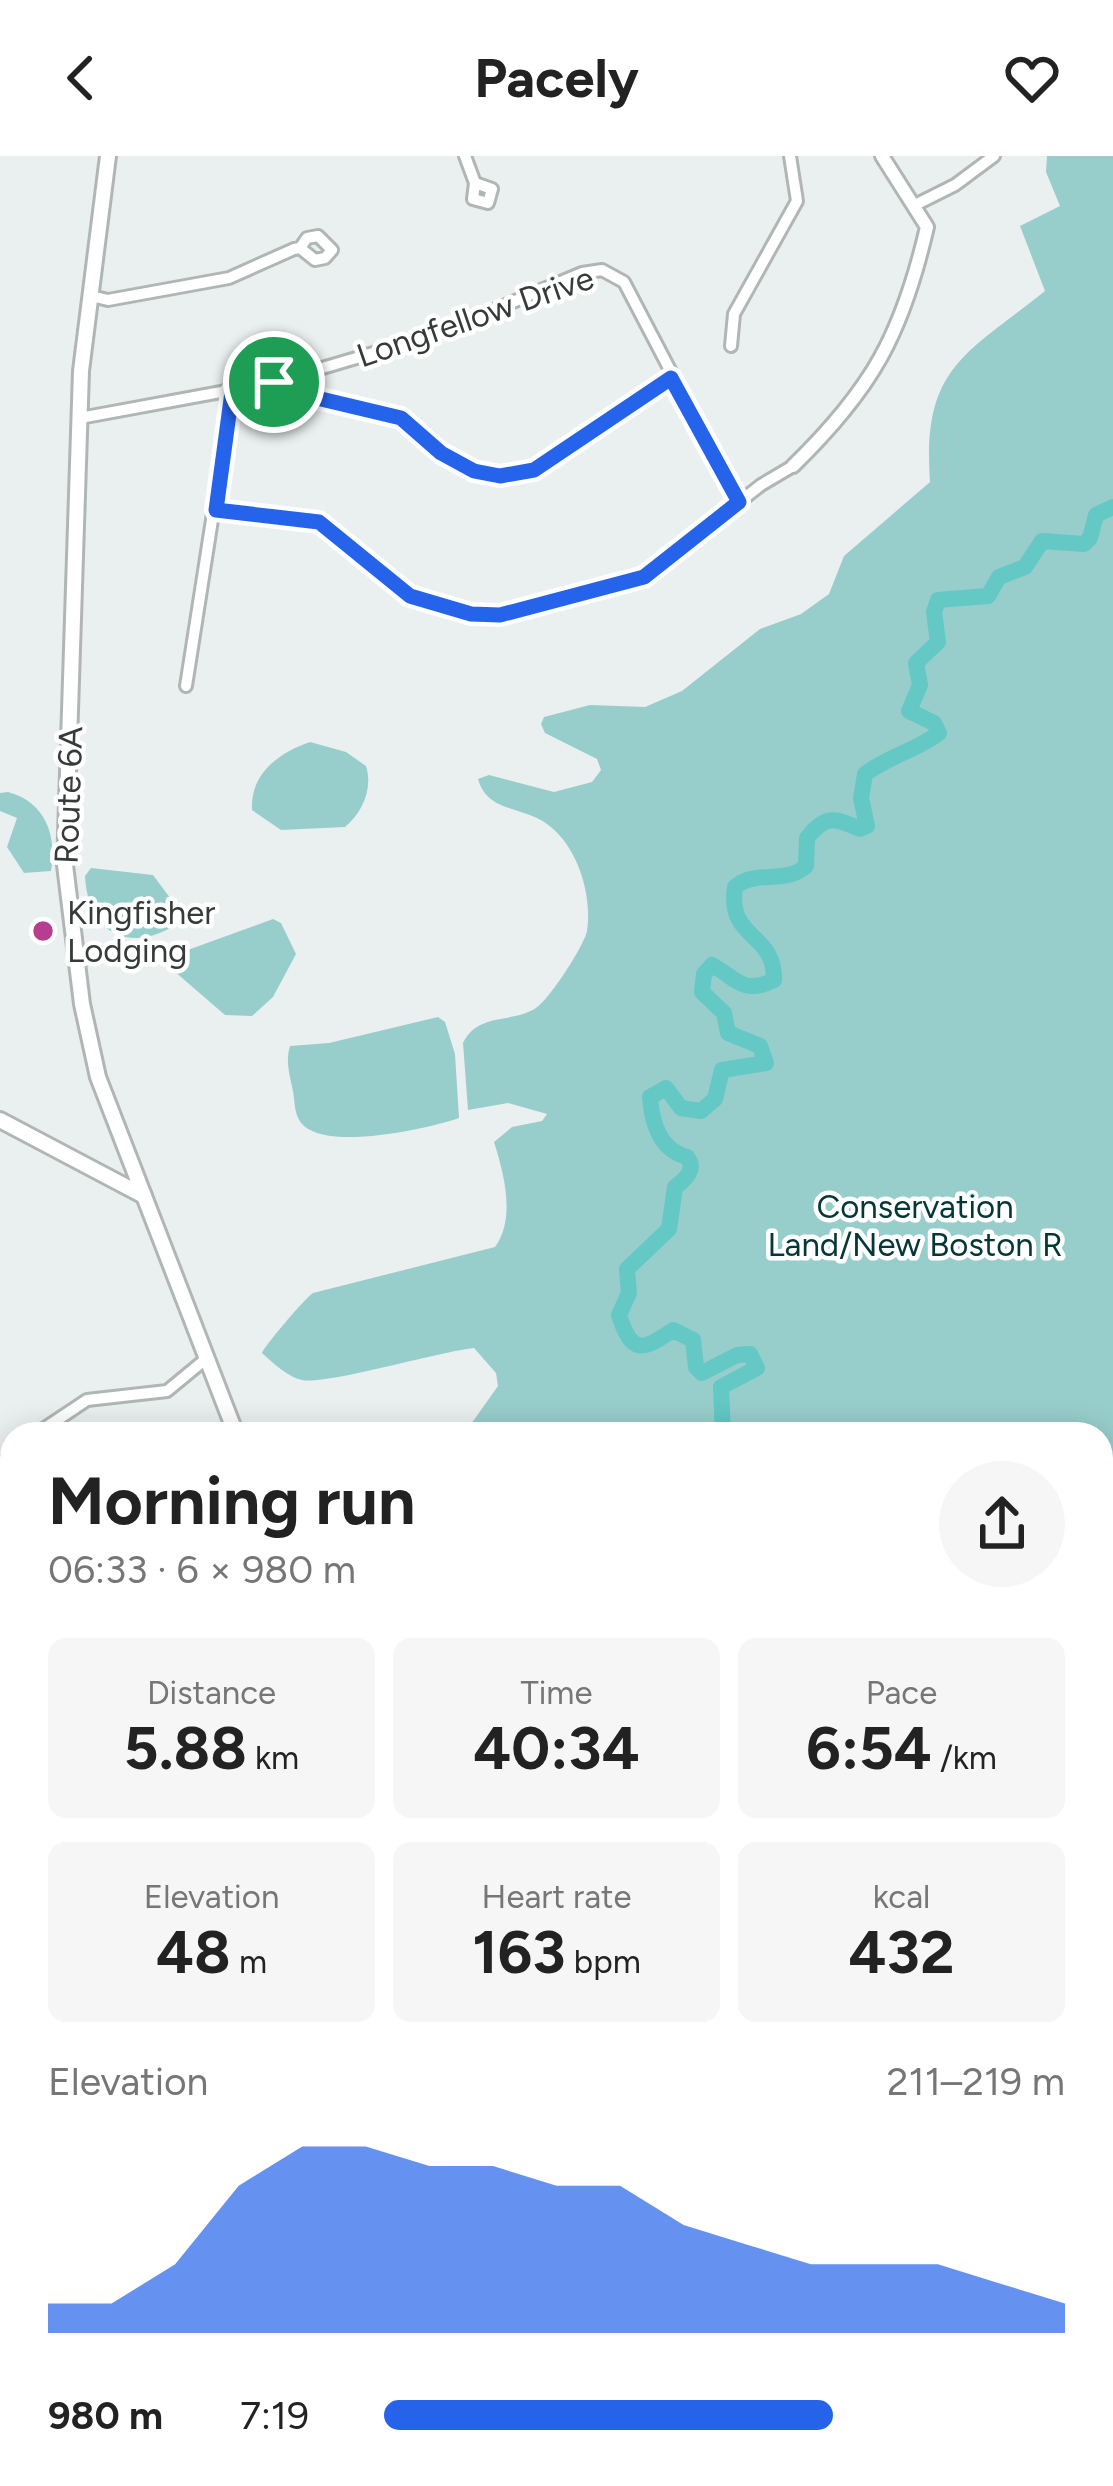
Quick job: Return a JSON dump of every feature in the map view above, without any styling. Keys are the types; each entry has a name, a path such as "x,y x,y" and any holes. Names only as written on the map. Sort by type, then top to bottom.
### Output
{"main road":[{"name":"Route 6A","path":"108,156 80,418 66,891 90,1049 231,1422"},
{"path":"0,1120 144,1196"}],"street":[{"path":"465,156 475,183"},
{"path":"731,346 734,314 797,201 790,156"},
{"path":"216,510 319,522 410,596 471,614 500,615 644,577 793,466 844,416 885,351 910,298 927,227 882,156"},
{"path":"915,205 955,185 994,156"},
{"path":"91,296 108,300 229,278 299,248"},
{"name":"Longfellow Drive","path":"80,418 274,382 434,335 569,278 602,270 624,282 739,502"},
{"path":"274,382 300,394 401,418 441,453 474,471 500,476 534,470 671,378"},
{"path":"186,686 232,392"},
{"path":"54,1422 87,1400 167,1391 207,1358"}],"green space":[{"name":"Conservation Land/New Boston R","path":"1047,156 1113,156 1113,1422 472,1422 498,1386 496,1373 474,1348 315,1380 291,1376 262,1353 313,1293 495,1247 507,1209 494,1142 512,1127 542,1121 547,1114 508,1103 468,1110 463,1043 477,1027 536,1008 557,984 587,931 584,883 571,851 550,826 494,801 478,779 489,775 554,792 592,782 601,770 597,759 545,733 544,717 590,705 645,707 682,691 760,629 801,614 829,594 844,556 930,482 933,413 954,367 1045,291 1020,226 1060,206 1046,172"},
{"path":"310,742 346,752 366,766 365,799 345,827 281,830 252,810 256,786 277,759"},
{"path":"0,793 32,804 46,822 52,845 51,871 24,873 7,847 17,818 0,811"},
{"path":"91,868 153,875 185,918 150,936 118,935 105,927 88,897 85,876"},
{"path":"273,919 281,923 296,954 273,997 252,1016 225,1015 174,971 174,958 185,951"},
{"path":"438,1017 445,1022 455,1054 459,1118 403,1132 356,1137 317,1133 304,1126 295,1110 288,1068 290,1046 329,1043"}],"waterway":[{"path":"722,1422 721,1387 757,1368 750,1354 737,1355 702,1373 696,1367 693,1340 673,1330 639,1345 629,1337 619,1315 629,1293 627,1269 669,1229 675,1187 690,1170 687,1157 670,1148 659,1134 650,1097 666,1088 681,1108 701,1111 715,1099 722,1070 766,1063 760,1046 728,1033 724,1013 702,992 704,974 712,965 747,985 774,980 767,952 738,917 735,887 752,879 798,872 806,866 807,838 825,822 860,829 867,826 861,798 865,774 939,733 934,723 909,711 920,685 916,663 938,642 934,612 938,600 988,596 999,577 1025,567 1042,541 1084,544 1096,515 1113,507"}],"place":[{"name":"Kingfisher Lodging","path":"43,931"}],"route":[{"path":"671,378 739,502 676,555 628,584 500,615 436,605 410,596 319,522 216,510 232,392 274,382 300,394 401,418 441,453 474,471 500,476 534,470 671,378"}]}
